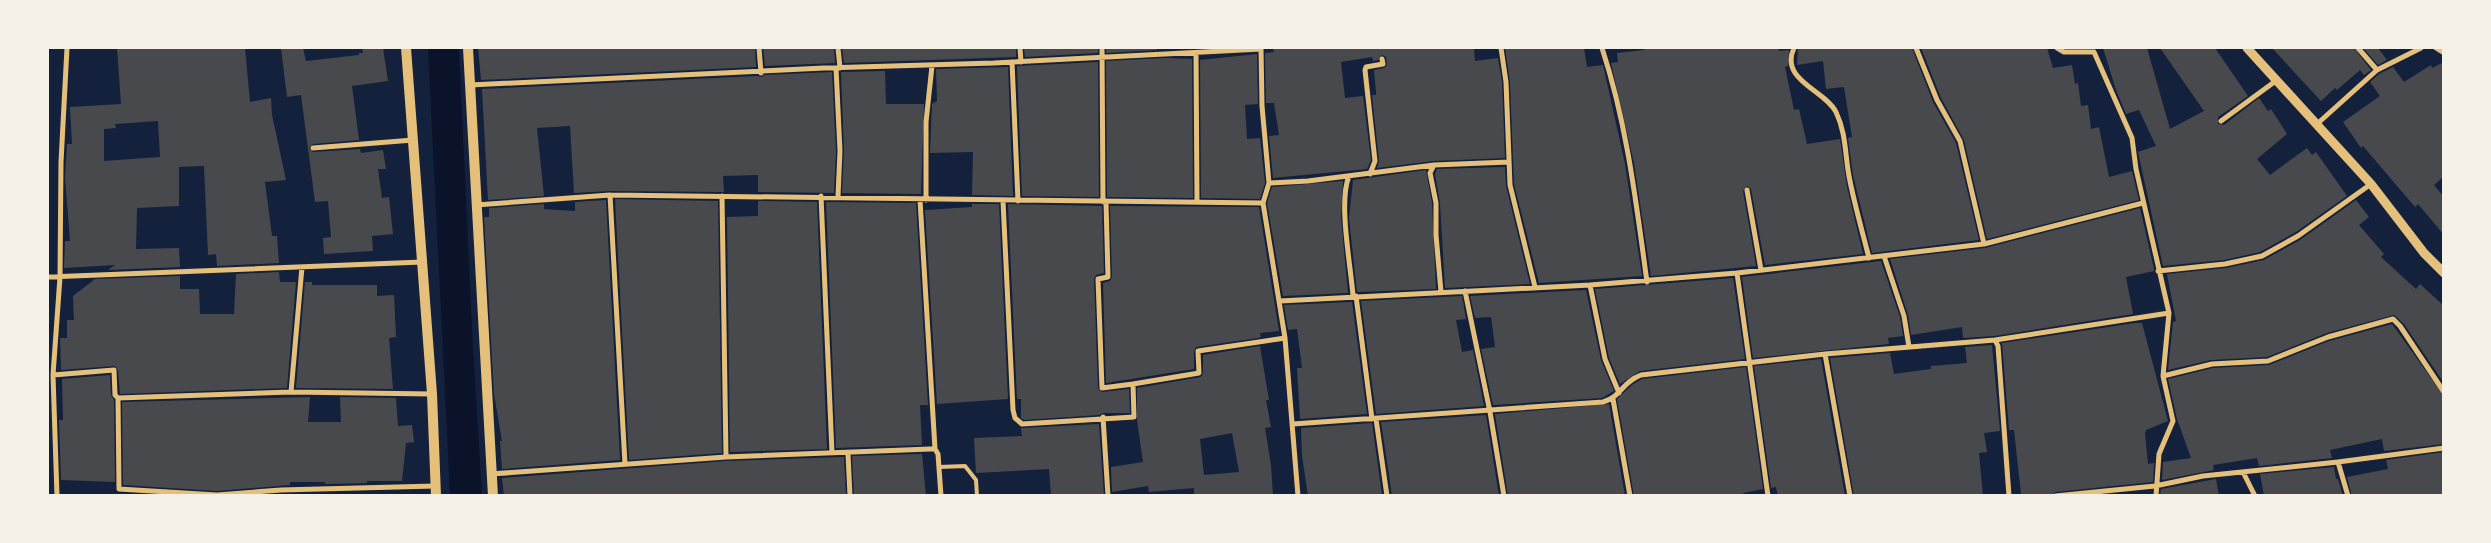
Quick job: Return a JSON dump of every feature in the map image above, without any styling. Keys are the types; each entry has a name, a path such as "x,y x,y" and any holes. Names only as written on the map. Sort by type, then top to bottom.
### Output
{"main road":[{"path":"406,48 432,394 436,491"},
{"path":"468,48 493,496"}],"street":[{"path":"57,496 53,374 60,277 61,162 67,48"},
{"path":"759,48 761,73"},
{"path":"838,48 840,151 838,192"},
{"path":"1020,48 1021,62"},
{"path":"1102,48 1104,199 1108,277 1098,278 1102,388 1198,373 1198,352 1285,338"},
{"path":"469,85 1196,54 1261,48 1262,106 1269,183 1263,202 1285,338 1298,496"},
{"path":"1501,48 1506,82 1510,185 1534,287"},
{"path":"1602,48 1617,93 1625,132 1647,282"},
{"path":"1794,48 1792,67 1797,77 1825,99 1835,110 1843,129 1848,175 1869,258"},
{"path":"1916,48 1937,100 1960,141 1984,244"},
{"path":"2057,48 2064,52 2094,52 2132,138 2158,271 2169,313 2163,376 2173,421 2159,454 2156,496"},
{"path":"2247,48 2371,184 2424,253 2444,273"},
{"path":"2358,48 2377,70"},
{"path":"2316,124 2377,70 2421,48"},
{"path":"2436,48 2444,53"},
{"path":"1196,54 1197,198"},
{"path":"1370,174 1375,161 1365,70 1366,67 1383,64 1382,59"},
{"path":"1012,62 1017,196"},
{"path":"932,66 927,107 925,196 936,449 941,496"},
{"path":"2221,121 2277,80"},
{"path":"313,148 413,140"},
{"path":"1269,183 1370,174 1434,165 1509,162"},
{"path":"1434,165 1430,173 1436,203 1436,235 1441,292"},
{"path":"1349,176 1345,185 1345,211 1355,296 1387,496"},
{"path":"2158,271 2225,264 2262,256 2298,236 2371,184"},
{"path":"1747,190 1761,270"},
{"path":"476,205 610,196 821,196 838,192 1003,201 1017,196 1104,199 1197,198 1263,202"},
{"path":"610,196 625,464"},
{"path":"722,196 726,457"},
{"path":"821,196 832,453"},
{"path":"1003,201 1015,418 1022,424 1134,417 1133,384"},
{"path":"1280,301 1647,282 1737,273 1984,244 2144,203"},
{"path":"1884,256 1904,316 1909,347"},
{"path":"48,277 422,262"},
{"path":"291,392 302,267"},
{"path":"1737,273 1768,496"},
{"path":"1590,285 1605,359 1619,393"},
{"path":"1465,291 1490,412 1504,496"},
{"path":"1293,424 1490,412 1603,402 1613,399 1630,379 1641,375 1826,354 1995,340 2169,313"},
{"path":"2163,376 2212,364 2268,360 2328,337 2393,319 2400,326 2444,392"},
{"path":"1995,340 1998,346 2008,496"},
{"path":"1826,354 1850,496"},
{"path":"53,374 114,370 115,395 118,398 119,489 217,496 436,491"},
{"path":"118,398 291,392 432,394"},
{"path":"1613,399 1630,496"},
{"path":"1103,418 1108,496"},
{"path":"2055,496 2156,486 2203,476 2244,474 2444,448"},
{"path":"491,474 726,457 848,454 936,449"},
{"path":"848,454 850,496"},
{"path":"2338,462 2348,496"},
{"path":"2244,474 2255,496"}],"lane":[{"path":"939,467 964,466 976,480 977,496"}],"water":[{"path":"428,48 459,48 482,495 450,495"}],"building":[{"path":"117,48 245,48 250,102 271,98 272,115 286,180 265,182 272,236 277,236 279,263 217,266 216,254 208,255 204,166 179,167 179,206 137,208 136,249 179,248 180,267 108,270 115,265 64,268 65,241 70,241 65,178 67,144 72,144 70,107 121,104","holes":["158,121 160,157 104,161 104,129 116,128 115,124"]},
{"path":"281,48 303,48 306,61 359,55 359,53 363,53 362,48 383,48 388,81 352,86 359,140 313,144 309,148 313,152 360,149 361,153 383,150 386,169 378,169 382,198 389,197 393,234 372,236 373,251 324,254 323,238 331,237 328,201 315,202 301,95 287,97"},
{"path":"478,48 755,48 756,67 481,80"},
{"path":"763,48 834,48 835,63 765,66"},
{"path":"842,48 1016,48 1016,57 844,63"},
{"path":"1024,48 1098,48 1098,53 1025,57"},
{"path":"1106,48 1157,48 1157,50 1106,53"},
{"path":"1273,48 1474,48 1475,61 1498,58 1502,82 1505,158 1434,161 1377,168 1379,161 1372,95 1376,95 1374,70 1384,68 1387,65 1386,57 1382,55 1378,60 1373,61 1372,57 1341,62 1345,98 1363,96 1371,160 1367,169 1273,178 1269,136 1279,135 1274,103 1266,103 1265,53 1274,52"},
{"path":"1505,48 1584,48 1587,67 1603,65 1625,164 1642,276 1539,283 1514,184 1510,82"},
{"path":"1644,48 1779,48 1779,51 1789,50 1788,66 1785,67 1794,110 1799,109 1807,144 1840,139 1847,187 1863,254 1765,265 1751,189 1747,186 1743,191 1756,266 1651,276 1634,163 1611,63 1618,62 1617,53 1644,50"},
{"path":"1798,48 1912,48 1933,102 1956,143 1979,240 1872,253 1853,175 1848,138 1852,137 1844,87 1826,89 1823,61 1797,65"},
{"path":"1921,48 2047,48 2053,68 2072,65 2075,84 2078,83 2081,106 2088,105 2091,129 2099,127 2109,177 2132,171 2139,200 1987,239 1964,140 1941,98"},
{"path":"2103,48 2147,48 2170,129 2204,111 2160,48 2215,48 2248,96 2218,117 2218,124 2224,125 2259,98 2268,111 2271,109 2287,134 2257,159 2270,175 2307,148 2312,155 2316,152 2347,196 2296,232 2260,252 2224,260 2163,266 2138,152 2156,146 2139,110 2126,114 2116,90"},
{"path":"2272,48 2354,48 2371,70 2364,75 2360,70 2321,101"},
{"path":"2363,48 2378,48 2387,60 2378,65"},
{"path":"1257,54 1258,104 1245,105 1247,139 1260,138 1265,183 1260,199 1201,198 1200,60"},
{"path":"1165,58 1192,59 1193,198 1107,197 1106,61"},
{"path":"1098,62 1099,197 1022,196 1017,66"},
{"path":"2444,62 2444,176 2434,185 2444,197 2444,235 2418,204 2415,207 2363,146 2361,148 2343,122 2380,96 2370,82 2379,74 2393,67 2404,82 2431,65 2432,68"},
{"path":"1008,67 1013,196 972,195 973,152 930,153 932,104 937,101 936,69"},
{"path":"885,71 886,104 924,104 921,194 842,193 844,151 841,72"},
{"path":"832,72 836,151 834,193 758,192 758,175 723,176 724,192 610,191 574,193 570,126 537,128 544,196 488,200 482,89 761,77 765,75"},
{"path":"1505,167 1506,186 1530,284 1445,288 1440,203 1435,174 1437,169"},
{"path":"1426,170 1432,203 1436,289 1357,292 1349,218 1353,180"},
{"path":"1343,181 1341,218 1348,293 1283,296 1267,203 1272,187"},
{"path":"615,199 718,201 722,453 629,460"},
{"path":"606,200 620,460 502,469 500,441 502,441 494,394 484,217 489,217 489,208 544,204 544,209 575,211 575,202"},
{"path":"2356,200 2369,217 2359,225 2384,254 2381,257 2416,289 2420,284 2444,306 2444,383 2404,324 2394,315 2327,333 2267,357 2211,360 2168,370 2173,322 2176,321 2167,274 2226,268 2264,260 2300,240"},
{"path":"758,201 817,202 827,449 730,452 727,217 758,216"},
{"path":"826,202 916,203 928,405 920,405 922,445 836,448"},
{"path":"972,204 999,204 1008,399 937,404 925,210 972,207"},
{"path":"1008,204 1102,206 1104,273 1096,275 1094,279 1098,388 1102,392 1129,389 1130,413 1103,413 1099,415 1024,420 1021,418 1021,399 1017,399"},
{"path":"1110,206 1259,207 1279,331 1260,333 1261,337 1258,338 1196,347 1194,351 1194,369 1106,383 1103,283 1110,281 1112,277"},
{"path":"2140,208 2154,271 2126,277 2133,314 1994,336 1963,338 1962,327 1911,335 1908,315 1890,259 1985,248"},
{"path":"1881,261 1900,317 1903,336 1888,338 1889,344 1753,358 1742,277"},
{"path":"279,272 280,282 296,282 287,388 120,394 118,370 115,366 61,370 60,338 67,338 67,320 74,320 73,296 95,279 180,276 180,289 199,289 200,314 234,314 236,274"},
{"path":"1733,278 1745,359 1640,371 1620,384 1609,358 1595,289"},
{"path":"305,282 312,282 312,285 377,285 377,296 394,295 396,337 389,338 393,389 296,388"},
{"path":"1586,290 1601,360 1614,391 1602,398 1493,405 1481,349 1495,347 1491,317 1475,318 1470,296"},
{"path":"1462,296 1466,319 1456,320 1462,352 1473,350 1484,406 1376,414 1361,301"},
{"path":"1352,302 1367,414 1300,419 1297,368 1302,368 1297,329 1288,330 1284,305"},
{"path":"2142,323 2168,421 2146,430 2145,434 2148,464 2154,463 2153,482 2055,492 2051,496 2021,494 2014,430 2009,430 2002,343"},
{"path":"2392,324 2444,396 2444,444 2384,451 2382,439 2330,450 2332,458 2259,466 2257,458 2213,465 2214,470 2162,480 2163,462 2191,458 2177,419 2168,379 2213,368 2269,365 2329,341"},
{"path":"1992,345 2000,431 1984,433 1987,452 1979,453 1983,496 1854,496 1830,358 1890,353 1894,374 1931,369 1931,366 1967,363 1965,347"},
{"path":"1260,346 1269,400 1266,400 1271,427 1265,428 1271,465 1273,496 1194,496 1194,488 1149,492 1148,486 1112,492 1111,467 1143,462 1137,420 1137,388 1201,377 1203,373 1203,355","holes":["1232,433 1239,472 1204,475 1200,439"]},
{"path":"1821,359 1845,496 1778,496 1776,487 1771,488 1754,366"},
{"path":"1746,367 1763,489 1743,493 1744,496 1634,496 1617,399 1632,385 1642,379"},
{"path":"110,375 111,395 114,400 115,482 61,480 59,420 63,420 62,379"},
{"path":"310,397 308,422 341,422 340,397 396,398 398,426 412,425 414,442 406,443 402,481 325,484 325,482 290,482 290,485 217,491 123,485 122,402"},
{"path":"1609,404 1625,496 1508,496 1495,414"},
{"path":"1486,415 1499,496 1392,496 1381,422"},
{"path":"1372,423 1382,495 1308,496 1302,456 1301,428"},
{"path":"1099,424 1104,496 1051,496 1049,469 976,473 974,438 1022,436 1021,428"},
{"path":"2444,452 2444,496 2352,496 2347,477 2388,469 2386,460"},
{"path":"922,454 926,496 854,496 852,456"},
{"path":"844,457 846,496 504,496 502,478 726,461"},
{"path":"2334,467 2336,479 2338,479 2343,496 2264,496 2260,474"},
{"path":"2216,479 2219,496 2160,496 2161,489"}]}
